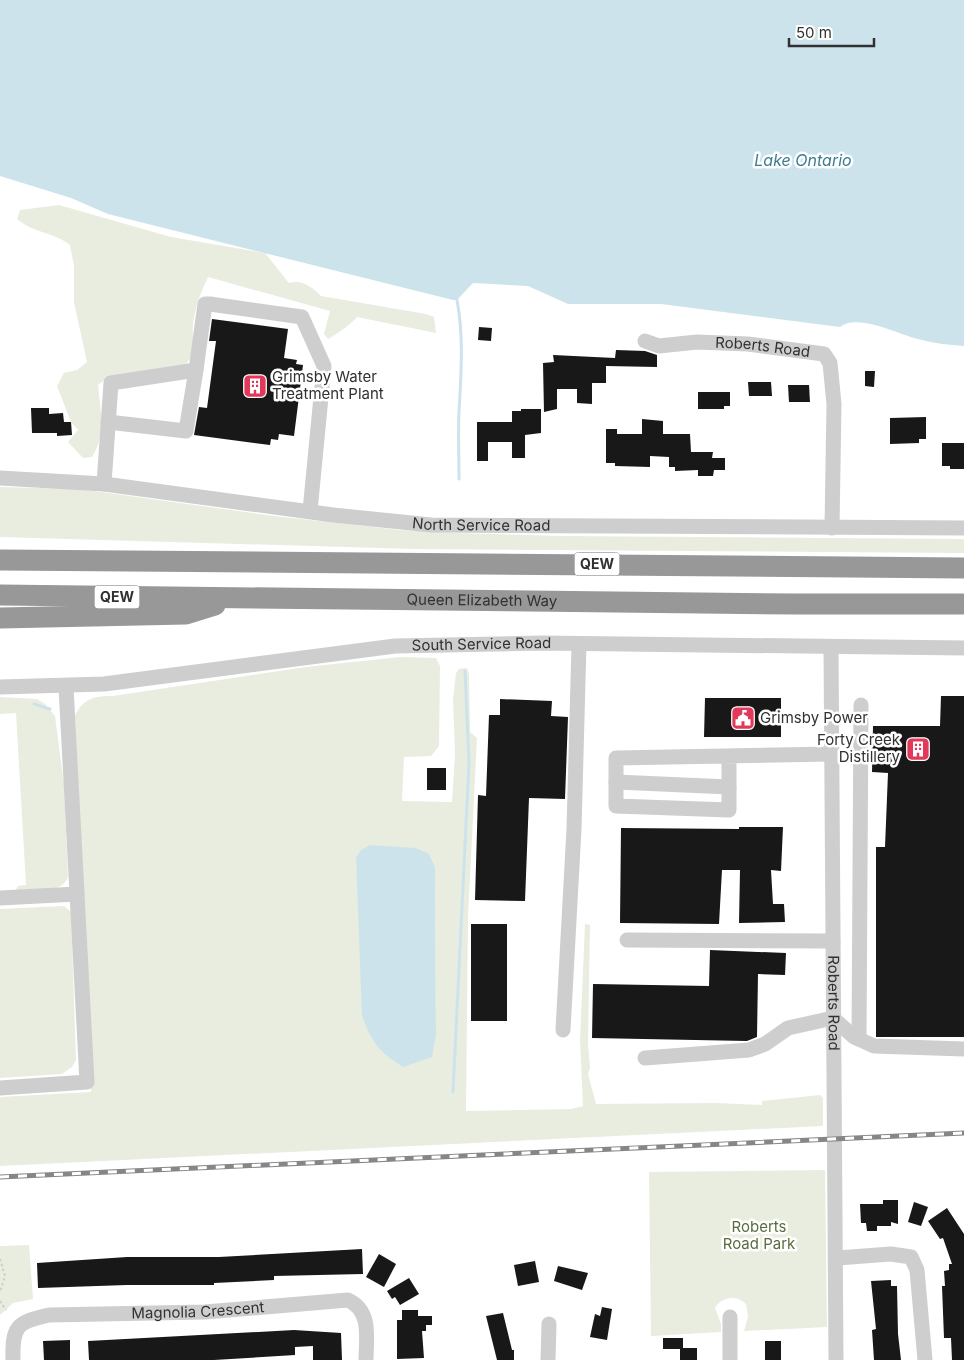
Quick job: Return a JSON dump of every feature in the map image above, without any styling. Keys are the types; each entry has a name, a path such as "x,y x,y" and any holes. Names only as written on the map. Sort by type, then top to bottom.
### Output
{"highway":[{"path":"0,547 87,560"},
{"name":"QEW","path":"0,560 964,568"},
{"name":"Queen Elizabeth Way","path":"0,595 234,599 964,604"},
{"path":"0,618 186,614 234,599"}],"street":[{"path":"108,422 186,431 205,304 302,317 324,366 310,511"},
{"name":"Roberts Road","path":"645,341 659,346 697,342 748,344 824,354 830,363 834,404 832,528"},
{"path":"104,484 111,383 196,370"},
{"name":"North Service Road","path":"0,478 104,484 431,525 964,528"},
{"path":"563,1030 574,829 579,644"},
{"name":"South Service Road","path":"0,687 66,686 157,678 395,646 579,644 964,648"},
{"name":"Roberts Road","path":"831,647 833,1018 837,1258 836,1360"},
{"path":"0,1088 87,1082 66,686"},
{"path":"859,1039 861,705"},
{"path":"729,756 729,810 616,806 616,758 831,754"},
{"path":"616,782 729,787"},
{"path":"0,898 77,894"},
{"path":"627,940 833,941"},
{"path":"645,1058 749,1050 766,1044 788,1028 833,1018 859,1039 874,1046 964,1049"},
{"path":"837,1258 891,1254 911,1257 918,1270 925,1360"},
{"name":"Magnolia Crescent","path":"13,1360 12,1339 17,1327 28,1320 49,1315 205,1312 348,1300 356,1304 365,1316 366,1360"},
{"path":"730,1317 730,1360"},
{"path":"548,1324 548,1360"}],"path":[{"path":"0,1259 5,1276 0,1292"},
{"path":"0,1301 6,1310"}],"green space":[{"path":"59,205 171,237 265,253 289,283 302,283 321,296 426,314 434,317 436,333 357,317 344,329 328,339 324,334 330,311 208,277 196,308 193,324 193,348 190,359 186,364 110,376 98,385 101,413 100,440 92,457 83,458 68,442 78,430 71,422 57,386 64,373 77,370 87,362 74,302 74,266 70,245 57,237 23,224 17,219 20,210"},
{"path":"0,487 79,489 274,516 400,530 563,536 964,539 964,553 414,549 0,537"},
{"path":"400,657 436,658 440,666 439,746 431,756 404,757 402,801 452,802 455,754 453,699 456,673 459,669 467,668 469,674 470,732 477,738 468,917 466,1111 571,1109 583,1106 580,1040 585,924 590,925 588,1044 590,1068 588,1074 596,1104 716,1103 762,1105 762,1101 820,1095 823,1098 823,1126 0,1166 0,1097 91,1092 75,716 78,710 90,699 95,698 306,667","holes":["429,854 435,868 436,1034 359,899 356,858"]},
{"path":"0,697 37,699 45,704 55,716 64,785 68,877 60,886 53,889 16,889 18,886 26,885 16,713 0,714"},
{"path":"64,906 71,912 76,1060 72,1067 62,1074 0,1078 0,909"},
{"name":"Roberts Road Park","path":"825,1170 827,1327 744,1331 748,1317 746,1304 738,1299 729,1298 721,1301 715,1308 721,1324 721,1332 651,1336 649,1172"},
{"path":"29,1245 33,1299 13,1303 0,1315 0,1246"}],"water":[{"name":"Lake Ontario","path":"0,0 964,0 964,346 924,340 867,323 848,323 840,327 661,304 568,304 528,286 473,283 457,300 453,300 108,214 71,198 0,176"},
{"path":"370,845 416,848 429,854 435,867 436,1034 432,1057 403,1067 377,1046 362,1016 356,858 361,850"}],"building":[{"name":"Grimsby Water Treatment Plant","path":"212,319 288,329 284,358 297,360 296,364 303,365 294,436 279,434 278,440 271,439 270,445 194,435 199,407 207,408 216,341 209,341"},
{"path":"479,327 492,328 491,341 478,340"},
{"path":"616,350 645,351 657,355 657,367 606,366 606,383 592,383 592,404 577,403 577,389 557,389 557,409 544,412 543,363 554,362 553,355 615,358"},
{"path":"865,371 875,371 874,387 865,386"},
{"path":"748,382 771,382 772,396 749,396"},
{"path":"788,385 809,385 810,402 789,402"},
{"path":"698,392 730,392 730,406 724,406 724,409 698,409"},
{"path":"31,408 49,408 49,414 63,413 64,422 71,422 72,435 57,436 57,433 32,433"},
{"path":"521,409 541,409 541,433 525,435 525,458 512,458 512,442 488,442 488,461 477,461 477,422 512,422 512,411 521,411"},
{"path":"926,417 926,439 919,439 919,443 890,444 890,418"},
{"path":"642,419 663,421 663,434 690,434 691,452 713,452 712,458 725,458 725,470 714,470 713,476 698,476 698,470 675,471 675,467 669,467 669,457 650,456 650,467 615,466 615,463 606,463 606,429 617,429 617,434 642,434"},
{"path":"942,443 964,443 964,469 950,469 950,466 942,466"},
{"path":"941,696 964,696 964,1037 876,1037 876,847 885,847 888,773 872,772 873,726 940,726"},
{"name":"Grimsby Power","path":"705,698 781,698 781,737 704,737"},
{"path":"500,699 552,701 551,716 568,717 565,799 529,798 525,901 475,900 478,795 486,796 489,715 500,715"},
{"path":"427,768 446,768 446,790 427,790"},
{"path":"739,827 783,827 781,871 771,870 773,904 784,904 785,922 739,923 740,870 722,870 719,924 620,923 621,828 739,829"},
{"path":"471,924 507,924 507,1021 471,1021"},
{"path":"710,950 786,953 785,975 758,974 757,1037 747,1041 592,1038 593,984 709,986"},
{"path":"883,1200 898,1200 898,1224 891,1222 891,1226 877,1226 877,1231 867,1231 866,1223 861,1223 860,1204 883,1204"},
{"path":"914,1202 928,1207 921,1226 908,1222"},
{"path":"947,1208 964,1234 964,1360 952,1360 951,1338 944,1338 942,1286 945,1286 944,1271 949,1270 949,1264 952,1264 943,1238 940,1239 928,1221"},
{"path":"362,1249 363,1274 274,1276 274,1280 214,1283 214,1285 38,1288 37,1263 127,1257 219,1257"},
{"path":"379,1254 396,1264 384,1287 366,1277"},
{"path":"535,1261 539,1282 518,1286 514,1265"},
{"path":"558,1266 588,1273 582,1290 554,1281"},
{"path":"409,1278 419,1294 400,1305 395,1297 392,1299 387,1291"},
{"path":"891,1280 891,1286 897,1286 898,1334 901,1360 874,1360 872,1330 876,1329 871,1281"},
{"path":"602,1307 612,1309 607,1340 590,1337 595,1314 600,1316"},
{"path":"402,1310 418,1310 418,1316 432,1316 432,1325 426,1325 426,1331 422,1331 424,1358 397,1359 397,1320 402,1320"},
{"path":"503,1313 512,1350 514,1350 514,1360 497,1360 486,1316"},
{"path":"294,1330 341,1333 342,1360 313,1360 313,1346 295,1347 295,1355 214,1360 89,1360 88,1341"},
{"path":"663,1338 683,1338 683,1348 697,1348 697,1360 680,1360 680,1349 663,1349"},
{"path":"70,1340 70,1360 44,1360 43,1341"},
{"path":"765,1341 781,1341 781,1360 765,1360"}],"waterway":[{"path":"457,300 461,342 459,479"},
{"path":"453,1092 469,763 465,671"},
{"path":"34,704 50,709"}],"railway":[{"path":"0,1177 964,1133"}],"place":[{"name":"Grimsby Water Treatment Plant","path":"255,386"},
{"name":"Grimsby Power","path":"743,718"},
{"name":"Forty Creek Distillery","path":"918,749"}]}
